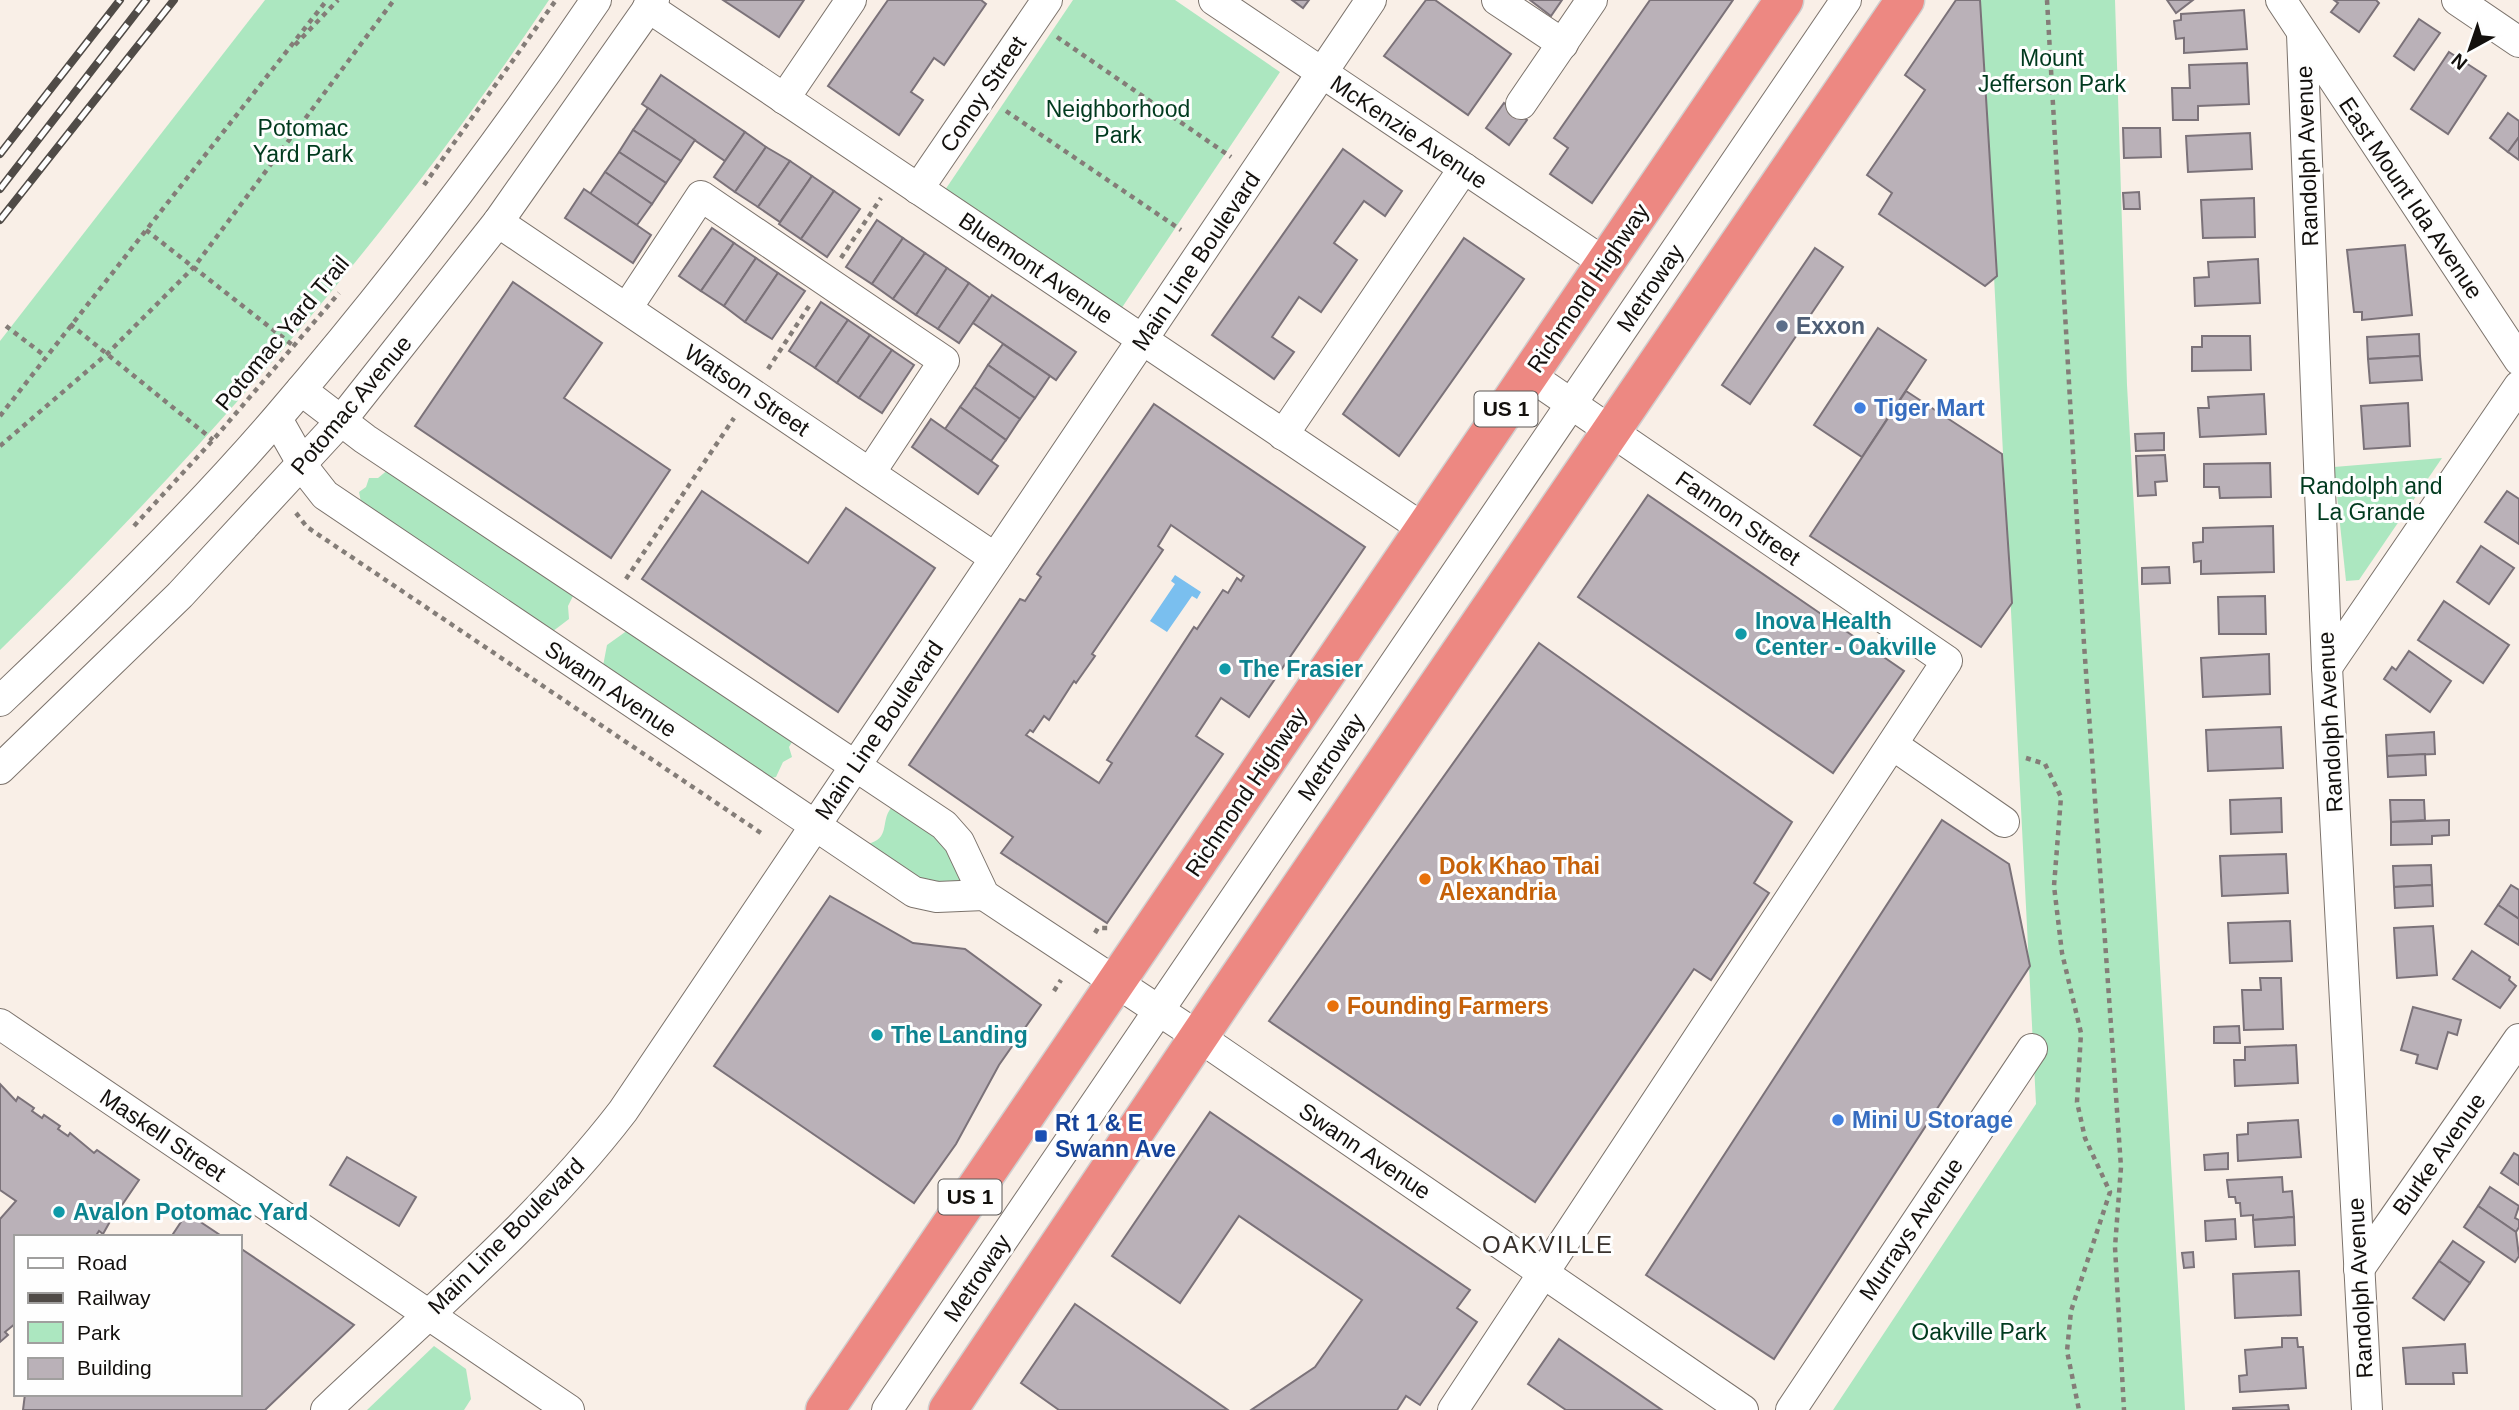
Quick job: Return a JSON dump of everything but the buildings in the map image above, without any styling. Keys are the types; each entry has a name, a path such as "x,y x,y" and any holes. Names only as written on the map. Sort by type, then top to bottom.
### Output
{"highway":[{"name":"Richmond Highway","path":"825,1410 1784,0"},
{"path":"958,1407 1199,1037 1905,0"}],"street":[{"name":"Potomac Avenue","path":"0,701 116,589 277,419 410,258 548,72 596,0"},
{"path":"784,99 850,0"},
{"name":"McKenzie Avenue","path":"1214,0 1605,263"},
{"name":"Main Line Boulevard","path":"326,1410 532,1216 603,1136 659,1060 1371,0"},
{"path":"1497,0 1563,44"},
{"path":"1521,104 1592,0"},
{"name":"Metroway","path":"887,1410 1846,0"},
{"name":"East Mount Ida Avenue","path":"2281,0 2519,360"},
{"path":"2457,0 2519,42"},
{"name":"Potomac Avenue","path":"0,769 132,643 340,422 498,222 651,4"},
{"name":"Bluemont Avenue","path":"651,4 784,99 1424,529"},
{"name":"Conoy Street","path":"918,189 1040,10"},
{"name":"Randolph Avenue","path":"2302,34 2327,667 2367,1410"},
{"path":"1283,435 1464,168"},
{"path":"627,308 701,196 901,331 944,361 870,473"},
{"name":"Watson Street","path":"498,222 995,558"},
{"name":"Fannon Street","path":"1529,375 1947,661 1893,744"},
{"path":"2327,667 2519,386"},
{"name":"Swann Avenue","path":"301,390 340,422 952,832 984,895 1199,1037 1743,1410"},
{"name":"Swann Avenue","path":"277,419 320,490 332,500 815,826 914,892 937,897 984,895"},
{"path":"1453,1410 1893,744 2004,822"},
{"name":"Maskell Street","path":"0,1024 569,1410"},
{"name":"Burke Avenue","path":"2359,1269 2519,1039"},
{"name":"Murrays Avenue","path":"1791,1410 2032,1049"}],"path":[{"path":"0,416 327,0"},
{"path":"276,65 338,0"},
{"path":"0,446 107,354 194,267 394,0"},
{"path":"417,194 556,0"},
{"path":"2047,0 2085,658 2121,1167 2115,1247 2124,1410"},
{"path":"1040,10 1255,173"},
{"path":"982,94 1206,246"},
{"path":"146,229 295,347"},
{"name":"Potomac Yard Trail","path":"128,532 213,440 345,287"},
{"path":"70,324 213,440"},
{"path":"6,326 45,356"},
{"path":"626,579 734,418"},
{"path":"296,513 306,527 764,835"},
{"path":"2026,758 2045,764 2061,797 2054,886 2062,953 2081,1033 2077,1102 2085,1138 2109,1192 2071,1311 2067,1351 2079,1410"},
{"path":"2109,1192 2119,1192"}],"green space":[{"name":"Potomac Yard Park","path":"265,0 549,0 425,174 291,339 149,498 0,650 0,341"},
{"name":"Neighborhood Park","path":"1073,0 1175,0 1280,72 1121,309 945,190"},
{"name":"Mount Jefferson Park","path":"1980,0 2115,0 2127,385 2185,1410 1833,1410 2036,1104"},
{"name":"Randolph and La Grande","path":"2442,458 2359,580 2346,581 2334,467"},
{"path":"389,469 574,594 568,606 569,619 544,638 361,502 359,492 366,487 369,478 378,478"},
{"path":"628,630 792,742 789,747 792,757 783,762 776,777 765,779 603,666 607,645"},
{"path":"891,808 942,842 949,850 960,878 956,886 923,891 867,844 874,842 882,834"},
{"path":"434,1346 466,1369 471,1399 464,1410 367,1410"}],"water":[{"path":"1175,575 1201,592 1197,599 1192,596 1167,632 1150,621 1175,584 1171,581"}],"railway":[{"path":"0,154 120,0"},
{"path":"0,189 146,0"},
{"path":"0,220 174,0"}],"place":[{"name":"Exxon","path":"1782,326"},
{"name":"Tiger Mart","path":"1860,408"},
{"name":"Inova Health Center - Oakville","path":"1741,634"},
{"name":"The Frasier","path":"1225,669"},
{"name":"Dok Khao Thai Alexandria","path":"1425,879"},
{"name":"Founding Farmers","path":"1333,1006"},
{"name":"The Landing","path":"877,1035"},
{"name":"Mini U Storage","path":"1838,1120"},
{"name":"Rt 1 & E Swann Ave","path":"1041,1136"},
{"name":"Avalon Potomac Yard","path":"59,1212"}],"district":[{"name":"OAKVILLE","path":"1548,1245"}],"park label":[{"name":"Oakville Park","path":"1979,1332"}]}
